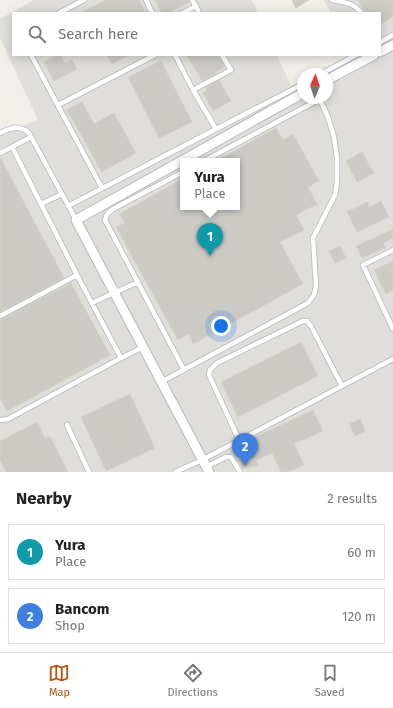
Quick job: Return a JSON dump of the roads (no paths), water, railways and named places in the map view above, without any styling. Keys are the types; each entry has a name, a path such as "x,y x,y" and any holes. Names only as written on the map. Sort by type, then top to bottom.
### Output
{"street":[{"path":"381,51 393,45"},
{"path":"333,77 372,56"},
{"path":"187,158 297,96"},
{"path":"180,162 76,220 206,467"}],"lane":[{"path":"61,12 84,0"},
{"path":"146,0 152,12"},
{"path":"192,0 199,12"},
{"path":"332,0 353,6 360,12"},
{"path":"185,12 196,6"},
{"path":"381,41 393,34"},
{"path":"32,56 102,188"},
{"path":"58,105 153,56"},
{"path":"176,56 216,129"},
{"path":"193,90 231,70 223,56"},
{"path":"333,68 354,56"},
{"path":"68,206 297,87"},
{"path":"209,158 308,104"},
{"path":"162,382 308,302 314,295 316,286 313,238 335,195 338,170 334,136 322,104"},
{"path":"0,134 10,128 18,127 26,130 76,220"},
{"path":"0,153 31,137"},
{"path":"12,147 121,358"},
{"path":"180,174 106,214 105,220 184,370"},
{"path":"41,204 62,194"},
{"path":"393,250 363,264 393,329"},
{"path":"0,316 77,275"},
{"path":"92,303 138,282"},
{"path":"239,440 209,375 210,370 217,362 303,321 307,321 342,386"},
{"path":"0,420 8,418 143,347"},
{"path":"206,467 239,440 393,359"},
{"path":"67,425 88,472"},
{"path":"175,472 206,467 226,457 231,457 240,472"}],"place":[{"name":"Yura","path":"210,256"},
{"name":"Bancom","path":"245,466"}]}
